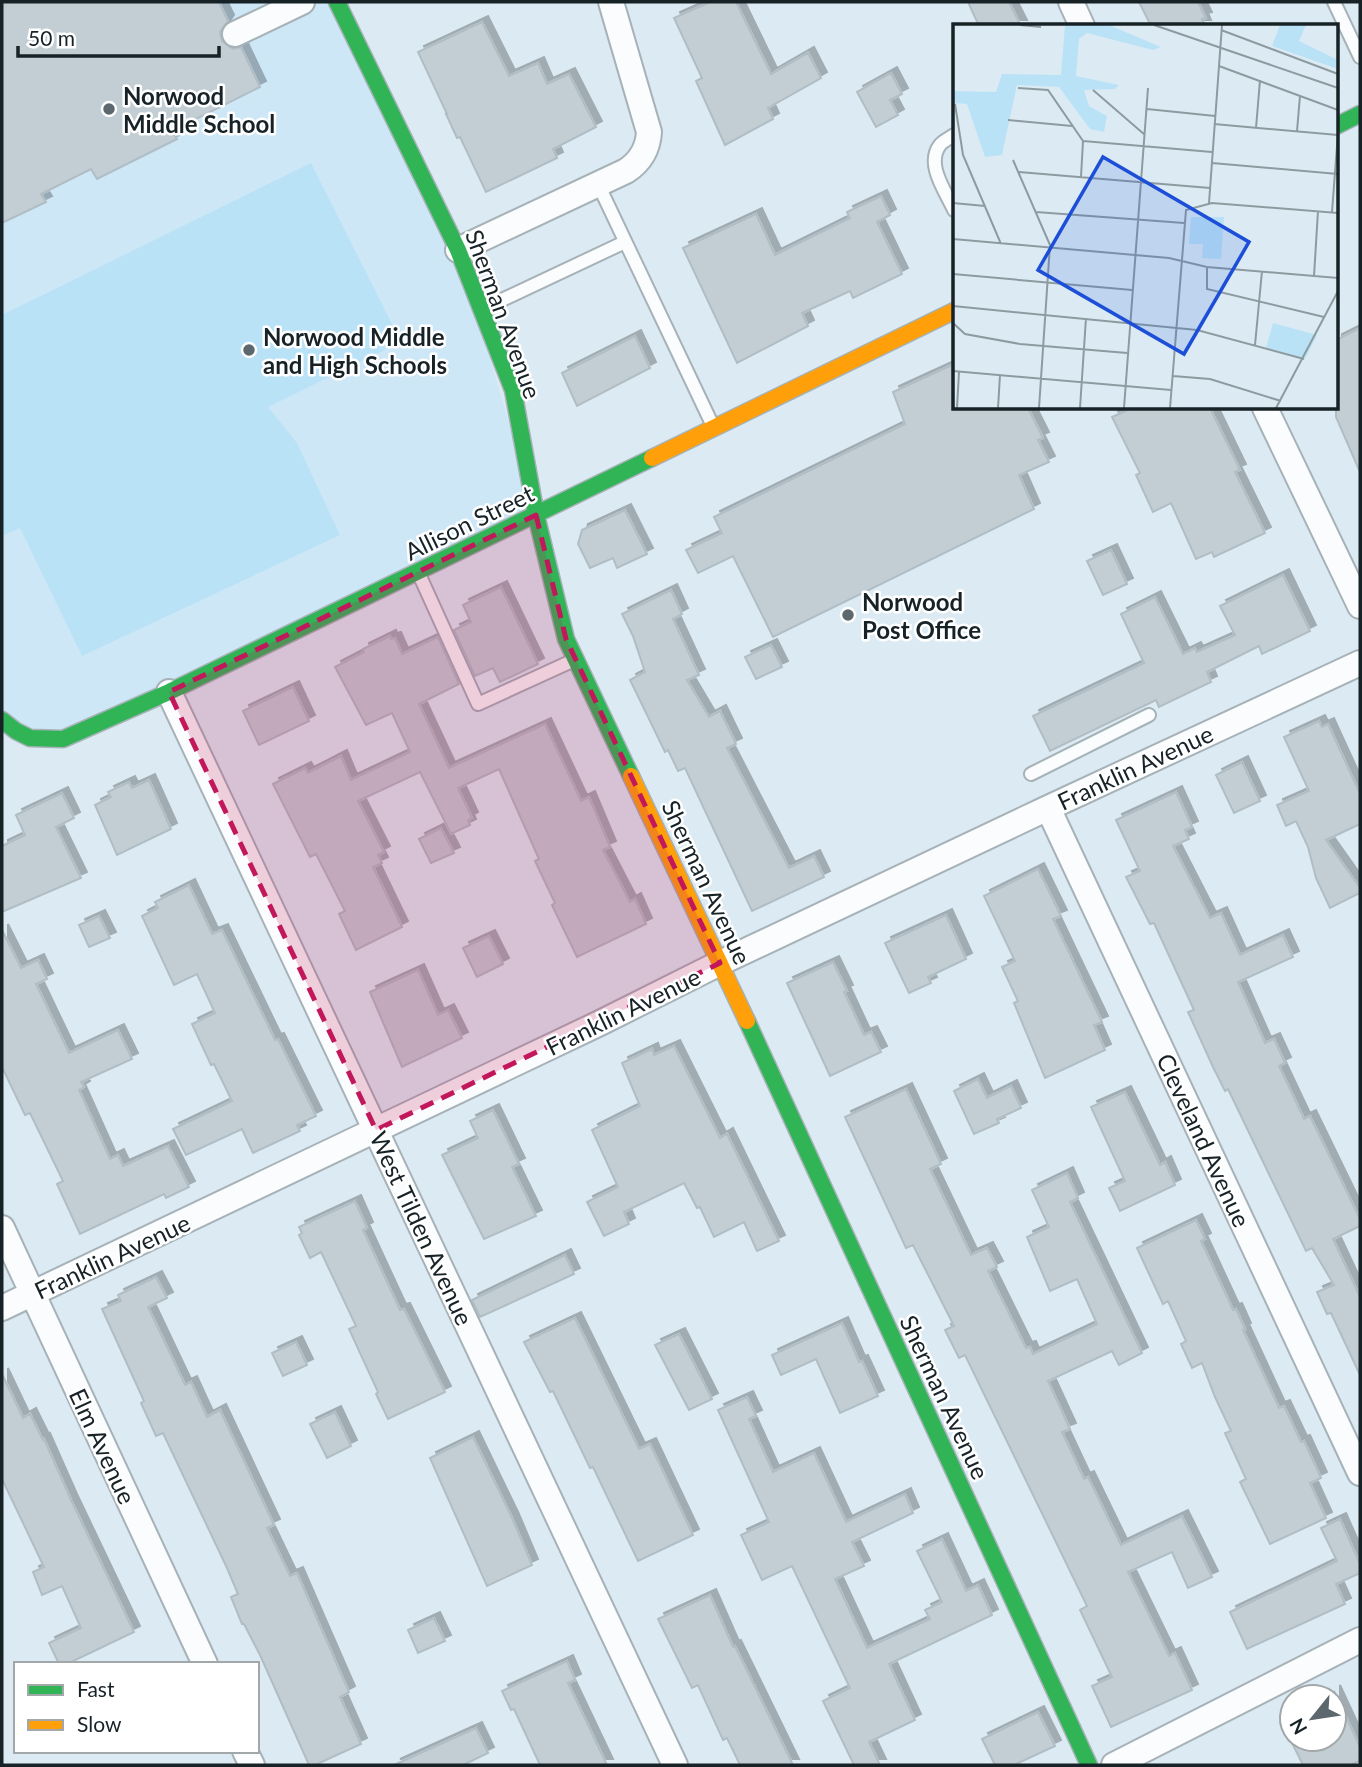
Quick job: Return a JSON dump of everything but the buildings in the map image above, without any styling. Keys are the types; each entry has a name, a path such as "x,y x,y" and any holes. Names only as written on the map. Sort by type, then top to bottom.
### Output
{"street":[{"path":"235,34 302,2"},
{"name":"Sherman Avenue","path":"337,2 458,250 513,390 536,515 566,639 720,963 1089,1765"},
{"path":"458,250 634,166 645,150 649,132 611,2"},
{"path":"1072,2 1081,24"},
{"path":"1338,124 1360,114"},
{"name":"Allison Street","path":"2,720 25,737 44,741 63,739 418,572 953,311"},
{"path":"1266,410 1360,606"},
{"name":"Franklin Avenue","path":"2,1308 720,963 1360,663"},
{"name":"West Tilden Avenue","path":"169,691 675,1765"},
{"name":"Cleveland Avenue","path":"1048,808 1360,1473"},
{"name":"Elm Avenue","path":"2,1228 204,1662"},
{"path":"1114,1765 1360,1640"}],"lane":[{"path":"1334,2 1360,57"},
{"path":"953,136 940,145 934,157 936,171 953,208"},
{"path":"598,184 714,428"},
{"path":"482,310 625,242"},
{"path":"418,572 478,704 576,659"},
{"path":"1031,774 1149,715"}],"highlighted area":[{"path":"536,515 566,639 720,963 376,1130 169,692"}],"shaded area":[{"name":"Norwood Middle and High Schools","path":"2,2 337,2 458,250 536,515 63,739 2,720"},
{"path":"311,163 401,342 268,407 297,443 340,535 82,656 20,528 2,536 2,315"}],"traffic: fast":[{"path":"337,2 458,250 513,390 536,515 566,639 631,776"},
{"path":"1338,125 1360,114"},
{"path":"2,720 30,738 63,739 169,692 652,458"},
{"path":"747,1021 1089,1765"}],"traffic: slow":[{"path":"652,458 953,311"},
{"path":"631,776 747,1021"}],"place":[{"name":"Norwood Middle School","path":"109,109"},
{"name":"Norwood Middle and High Schools","path":"249,350"},
{"name":"Norwood Post Office","path":"848,615"}]}
